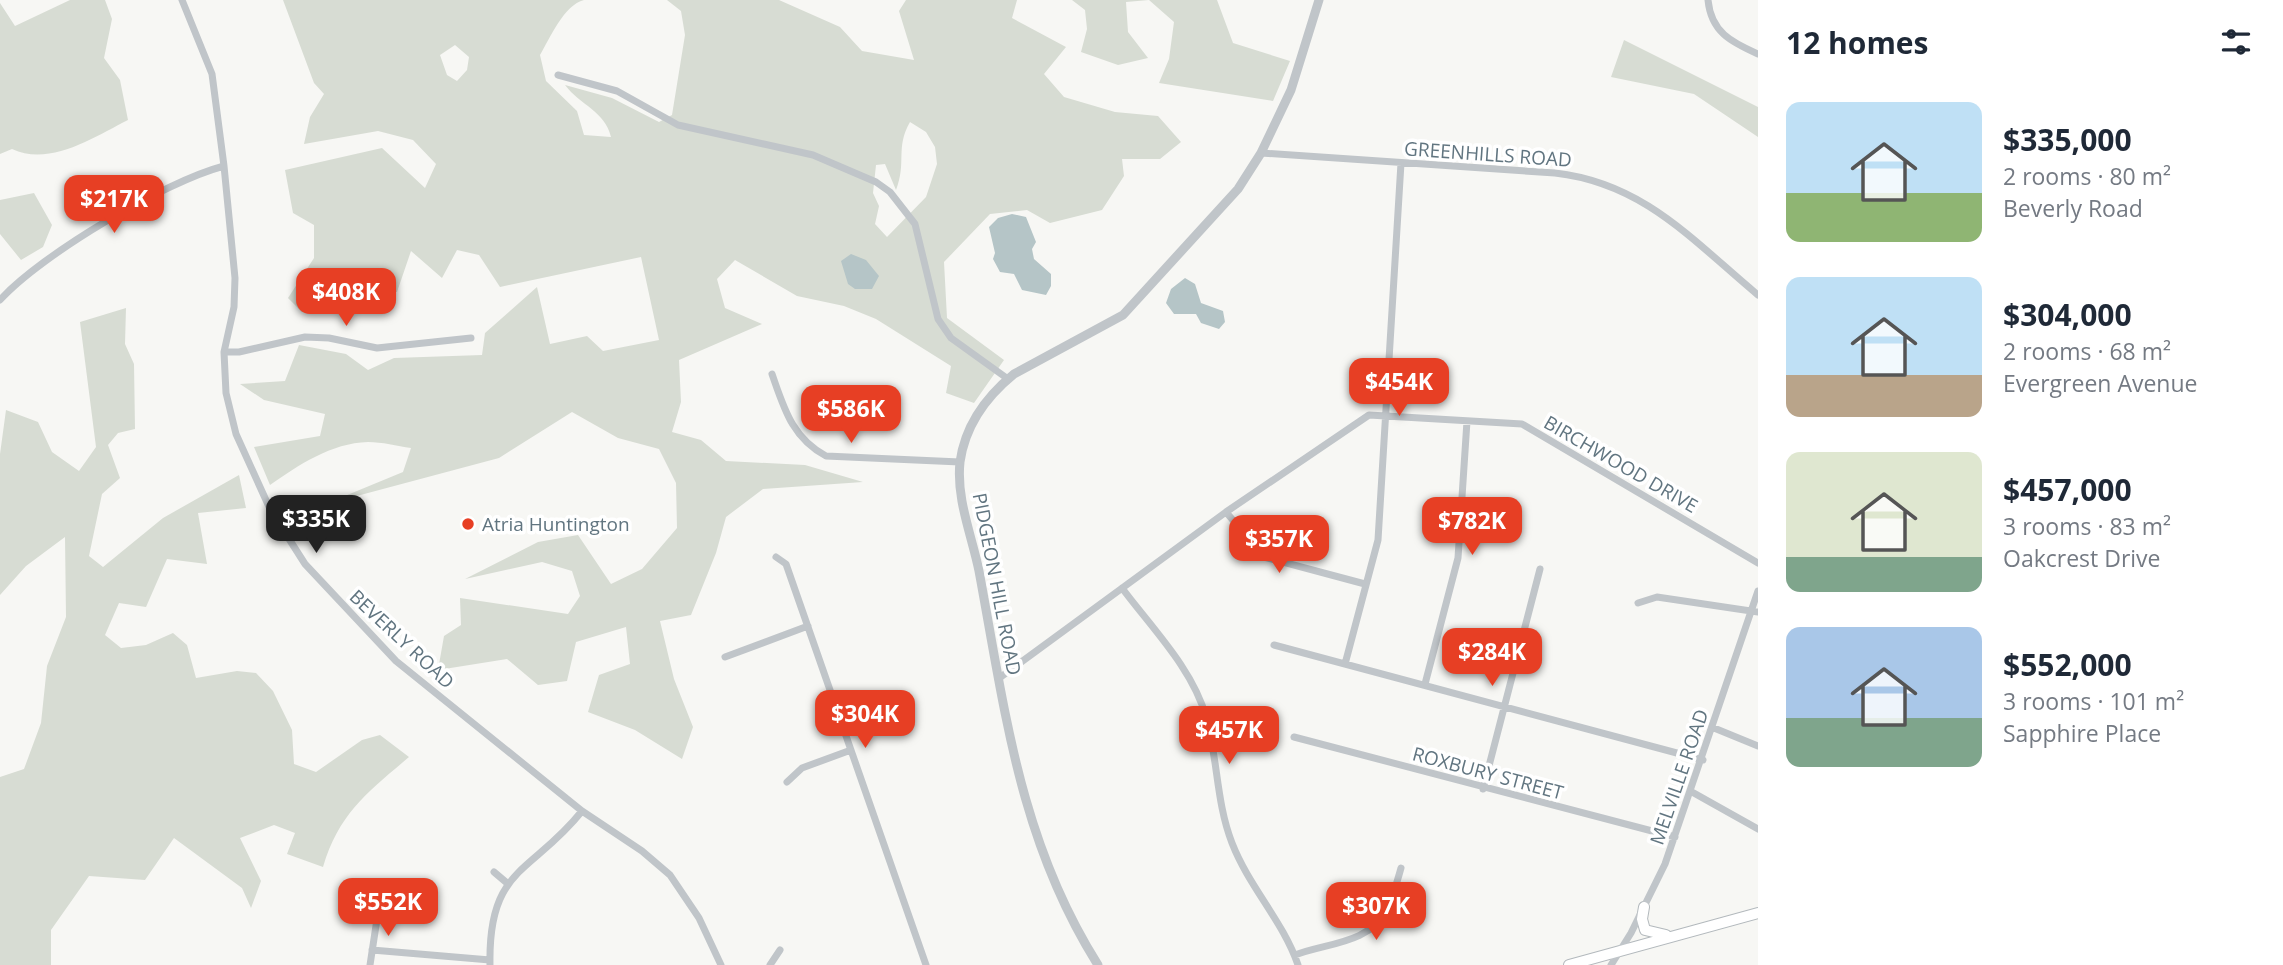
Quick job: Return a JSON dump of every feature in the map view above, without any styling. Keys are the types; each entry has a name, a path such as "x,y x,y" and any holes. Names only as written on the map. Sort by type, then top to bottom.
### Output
{"main road":[{"path":"1644,907 1642,919 1645,930 1676,935"},
{"path":"1569,965 1758,912"}],"street":[{"name":"BEVERLY ROAD","path":"182,0 212,74 224,166 235,290 224,352 223,375 236,434 270,509 305,564 396,661 582,811 642,851 670,875 699,918 721,965"},
{"name":"PIDGEON HILL ROAD","path":"1097,965 1056,884 1024,802 960,491 960,462 974,420 987,400 1008,379 1123,316 1238,189 1261,153 1291,90 1319,0"},
{"path":"1709,0 1711,18 1716,28 1725,37 1758,54"},
{"path":"558,75 617,91 678,125 813,155 876,182 897,199 915,224 938,319 951,338 1008,379"},
{"name":"GREENHILLS ROAD","path":"1261,153 1555,173 1601,181 1636,196 1758,295"},
{"path":"1345,664 1378,540 1401,163"},
{"path":"0,300 28,272 140,202 224,166"},
{"path":"224,352 239,352 305,337 329,338 377,348 471,338"},
{"path":"772,374 792,426 807,444 825,456 960,462"},
{"name":"BIRCHWOOD DRIVE","path":"998,679 1226,512 1369,415 1522,424 1758,562"},
{"path":"1425,684 1458,558 1467,421"},
{"path":"1226,512 1264,557 1366,584"},
{"path":"776,557 786,564 926,965"},
{"path":"1483,789 1540,569"},
{"path":"1122,588 1197,694 1210,733 1220,798 1231,841 1251,885 1295,955 1298,965"},
{"name":"MELVILLE ROAD","path":"1611,965 1644,907 1675,838 1756,614 1758,591"},
{"path":"1638,603 1657,597 1756,614"},
{"path":"725,657 808,626"},
{"path":"1274,645 1703,760"},
{"path":"1714,728 1758,746"},
{"name":"ROXBURY STREET","path":"1294,737 1675,838"},
{"path":"787,782 802,768 851,751"},
{"path":"1692,792 1758,829"},
{"path":"372,950 490,962 494,917 507,883 528,862 554,843 582,811"},
{"path":"1295,955 1350,940 1374,927 1387,910 1401,868"},
{"path":"494,872 507,883"},
{"path":"370,965 377,919 384,906"},
{"path":"770,965 780,950"}],"shaded area":[{"path":"70,0 105,0 112,19 104,58 120,80 128,120 72,148 41,154 26,154 12,149 0,154 0,3 15,26"},
{"path":"283,0 584,0 564,15 540,55 546,81 577,111 584,135 611,137 598,114 565,85 612,98 659,122 672,115 685,35 681,11 667,0 779,0 840,27 862,51 914,60 899,11 906,0 1017,0 1012,18 1066,47 1044,74 1064,97 1115,112 1158,116 1181,142 1160,159 1122,159 1124,176 1102,210 1050,223 1027,210 990,214 944,262 947,318 1004,360 974,403 946,393 951,366 876,319 844,306 797,296 735,260 717,279 725,308 762,324 679,360 681,402 672,432 701,440 726,461 805,465 863,482 763,489 726,517 716,553 691,615 660,621 674,679 693,727 682,759 635,730 588,712 599,675 630,664 626,627 576,642 567,681 538,685 507,659 438,670 444,636 461,625 460,598 568,614 580,596 572,571 542,562 465,579 538,542 578,535 611,584 642,569 677,528 676,483 659,449 618,438 572,412 499,458 323,505 403,472 411,448 368,442 341,446 304,463 270,485 254,447 320,436 325,414 264,400 240,384 285,381 299,345 346,354 368,370 394,358 482,355 485,333 537,287 550,344 587,336 603,351 659,340 641,257 500,287 479,255 457,250 442,278 411,251 397,292 336,287 302,312 288,298 314,258 314,225 293,213 285,170 382,148 425,188 436,164 413,140 378,131 304,144 310,117 324,94 314,83","holes":["455,45 469,57 467,70 457,81 447,75 440,55","910,122 926,132 935,147 937,164 926,197 887,237 875,224 879,206 873,193 876,165 885,164 896,190 901,171 903,140"]},
{"path":"1072,0 1149,0 1126,2 1128,32 1148,58 1118,65 1081,52 1087,29 1085,10"},
{"path":"1149,0 1217,0 1233,43 1290,61 1273,101 1159,83 1169,59 1174,22"},
{"path":"1624,40 1758,107 1758,137 1694,94 1611,77"},
{"path":"34,193 52,225 43,247 21,260 0,234 0,200"},
{"path":"1012,214 1026,217 1036,242 1032,249 1034,259 1051,274 1051,286 1046,295 1022,290 1014,274 1000,272 993,259 995,253 989,227 998,218"},
{"path":"851,254 866,260 879,276 872,289 855,289 848,284 841,261"},
{"path":"1185,278 1195,284 1201,303 1223,311 1225,322 1219,329 1201,323 1196,314 1174,314 1166,303 1171,289"},
{"path":"126,308 125,344 134,364 135,429 118,433 108,445 120,478 102,494 89,556 103,567 163,518 239,475 246,508 198,513 207,564 167,559 146,607 119,603 105,635 121,648 146,645 173,633 187,645 196,678 237,671 256,673 273,691 292,730 294,764 316,772 362,740 380,735 409,757 368,793 346,818 337,832 323,867 287,854 295,833 274,825 240,838 261,881 251,908 242,888 174,838 145,880 89,876 51,930 51,965 0,965 0,777 24,769 41,723 47,666 66,617 65,537 26,566 0,595 0,454 6,410 38,422 52,452 79,471 96,447 80,322"}],"place":[{"name":"Atria Huntington","path":"468,524"}]}
